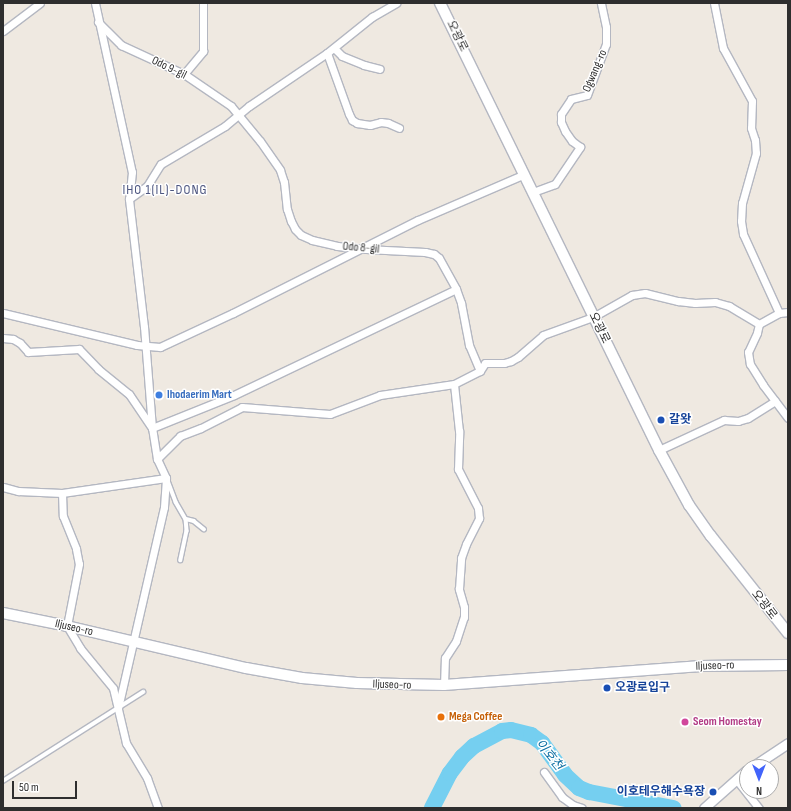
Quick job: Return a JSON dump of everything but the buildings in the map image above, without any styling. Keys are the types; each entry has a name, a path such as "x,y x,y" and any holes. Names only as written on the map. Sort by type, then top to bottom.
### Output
{"main road":[{"name":"오광로","path":"440,3 534,192 593,317 659,450 693,511 788,633"},
{"name":"Iljuseo-ro","path":"3,613 67,626 210,661 302,678 372,684 444,685 701,666 788,665"}],"street":[{"path":"3,30 40,3"},
{"path":"95,3 132,172 129,199 145,345 152,428 157,459 166,478 164,507 118,708"},
{"path":"184,74 202,52 203,3"},
{"path":"129,199 147,186 161,164 226,126 334,48 372,17 396,3"},
{"name":"Ogwang-ro","path":"534,192 555,184 580,147 565,131 561,122 561,114 571,99 587,95 606,44 606,27 601,3"},
{"path":"714,3 723,48 752,101 751,128 755,140 756,153 742,203 741,221 743,234 779,313"},
{"name":"Odo 9-gil","path":"98,22 121,45 184,74 231,106 238,116"},
{"path":"334,48 342,56 364,65 380,69"},
{"path":"327,53 352,120 357,123 370,125 381,122 388,123 399,128"},
{"name":"Odo 8-gil","path":"238,116 260,142 280,170 284,182 287,209 295,229 301,235 312,240 337,246 434,254 439,258 456,289 461,303 469,345 480,371"},
{"path":"3,313 145,345 160,347 363,249 418,220 524,174"},
{"path":"152,428 234,395 456,289"},
{"path":"157,459 180,436 201,428 242,407 330,414 380,395 454,384 480,371 485,363 504,363 511,361 518,357 543,335 593,317 632,294 644,293 684,302 715,302 729,306 759,324"},
{"path":"788,312 779,313 759,324 757,333 748,352 750,364 774,401 788,418"},
{"path":"3,338 13,339 20,342 28,352 79,349 98,369 129,394 152,428"},
{"path":"444,685 445,658 456,642 464,617 464,607 459,589 461,558 466,544 480,518 478,508 458,469 459,431 454,384"},
{"path":"659,450 724,420 738,421 748,418 774,401"},
{"path":"3,487 18,491 62,493 166,478"},
{"path":"62,493 63,516 76,549 79,564 67,626 80,648 110,682 116,696 126,743 147,778 158,808"},
{"path":"764,759 788,743"},
{"path":"544,772 562,796 573,805 582,808"},
{"path":"704,808 739,777"},
{"path":"736,779 759,808"}],"lane":[{"path":"166,478 176,502 186,519 187,531 181,560"},
{"path":"186,519 194,521 204,529"},
{"path":"3,781 143,692"}],"waterway":[{"name":"이호천","path":"432,808 450,773 462,757 474,746 502,731 511,730 531,735 542,743 565,775 579,788 589,792 673,808"}],"place":[{"name":"Ihodaerim Mart","path":"159,395"},
{"name":"갈왓","path":"661,420"},
{"name":"오광로입구","path":"607,688"},
{"name":"Mega Coffee","path":"441,717"},
{"name":"Seom Homestay","path":"685,722"},
{"name":"이호테우해수욕장","path":"713,792"}],"district":[{"name":"IHO 1(IL)-DONG","path":"165,190"}]}
